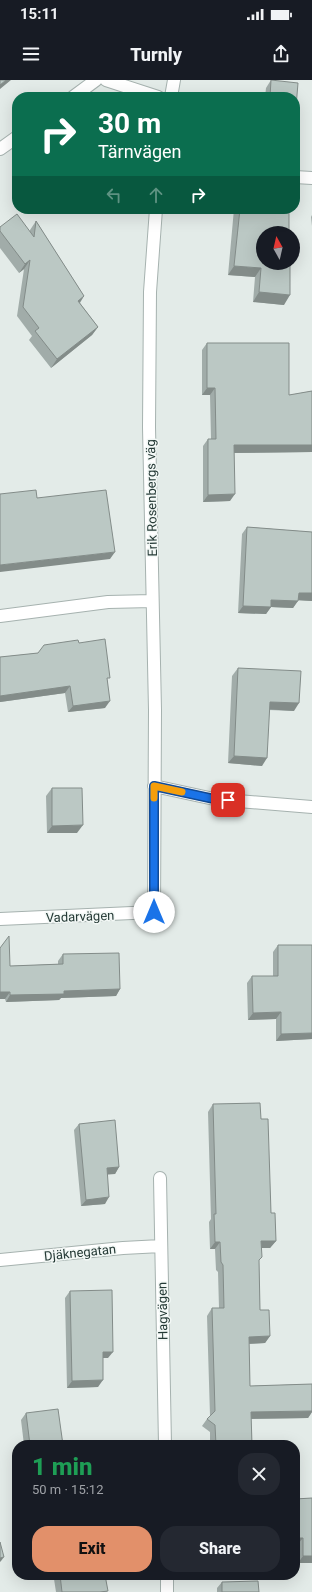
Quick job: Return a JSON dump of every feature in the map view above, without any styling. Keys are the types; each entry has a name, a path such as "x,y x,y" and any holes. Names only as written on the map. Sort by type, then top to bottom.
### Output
{"street":[{"path":"79,92 96,80"},
{"path":"106,80 143,92"},
{"path":"172,92 174,80"},
{"path":"0,149 12,141"},
{"path":"300,177 312,178"},
{"name":"Erik Rosenbergs väg","path":"154,786 155,710 149,427 150,292 156,214"},
{"path":"0,616 108,602 152,601"},
{"path":"154,786 214,799 312,807"},
{"name":"Vadarvägen","path":"0,919 154,912 154,786"},
{"name":"Hagvägen","path":"160,1178 165,1440"},
{"name":"Djäknegatan","path":"0,1260 123,1248 161,1246"},
{"path":"167,1580 168,1592"}],"building":[{"path":"0,80 6,80 0,85"},
{"path":"271,80 298,83 297,92 270,92"},
{"path":"17,214 34,237 36,221 84,296 78,301 98,327 57,359 35,331 39,328 23,307 30,260 25,264 0,231 0,227"},
{"path":"239,214 289,214 289,226 256,226 256,268 234,266"},
{"path":"261,270 290,270 290,295 259,292"},
{"path":"207,343 289,343 289,395 312,391 312,445 234,445 235,494 208,495 208,439 216,439 215,388 207,388"},
{"path":"36,490 37,498 106,490 115,552 0,565 0,494"},
{"path":"247,527 312,532 312,593 299,593 298,601 271,600 271,607 243,606"},
{"path":"105,639 110,678 107,678 110,701 73,706 70,686 0,696 0,657 38,653 44,645 78,640 79,643"},
{"path":"238,668 301,671 299,703 270,702 267,758 234,756"},
{"path":"52,788 82,788 83,825 52,826"},
{"path":"9,936 10,966 63,964 63,954 119,953 120,989 64,991 64,994 10,995 10,992 0,992 0,948"},
{"path":"278,945 312,945 312,1033 281,1034 281,1012 253,1013 252,976 278,976"},
{"path":"260,1103 261,1119 268,1119 271,1213 275,1213 276,1241 261,1241 262,1257 259,1260 260,1310 269,1310 270,1336 249,1337 250,1386 312,1384 312,1411 251,1412 252,1440 216,1440 215,1425 207,1419 215,1411 212,1308 224,1308 223,1265 221,1262 220,1242 215,1242 214,1214 216,1214 213,1104"},
{"path":"115,1120 119,1167 107,1168 109,1197 86,1200 79,1124"},
{"path":"112,1290 113,1352 103,1352 103,1380 72,1381 70,1291"},
{"path":"58,1409 62,1440 29,1440 26,1413"},
{"path":"312,1498 312,1556 303,1556 303,1538 300,1538 300,1499"},
{"path":"0,1542 4,1557 0,1558"},
{"path":"61,1580 106,1580 108,1591 100,1592 62,1592"},
{"path":"258,1581 259,1592 222,1592 222,1582"}],"slow traffic":[{"path":"154,798 154,786 182,792"}],"route":[{"path":"154,912 154,786 214,799 228,800"}]}
